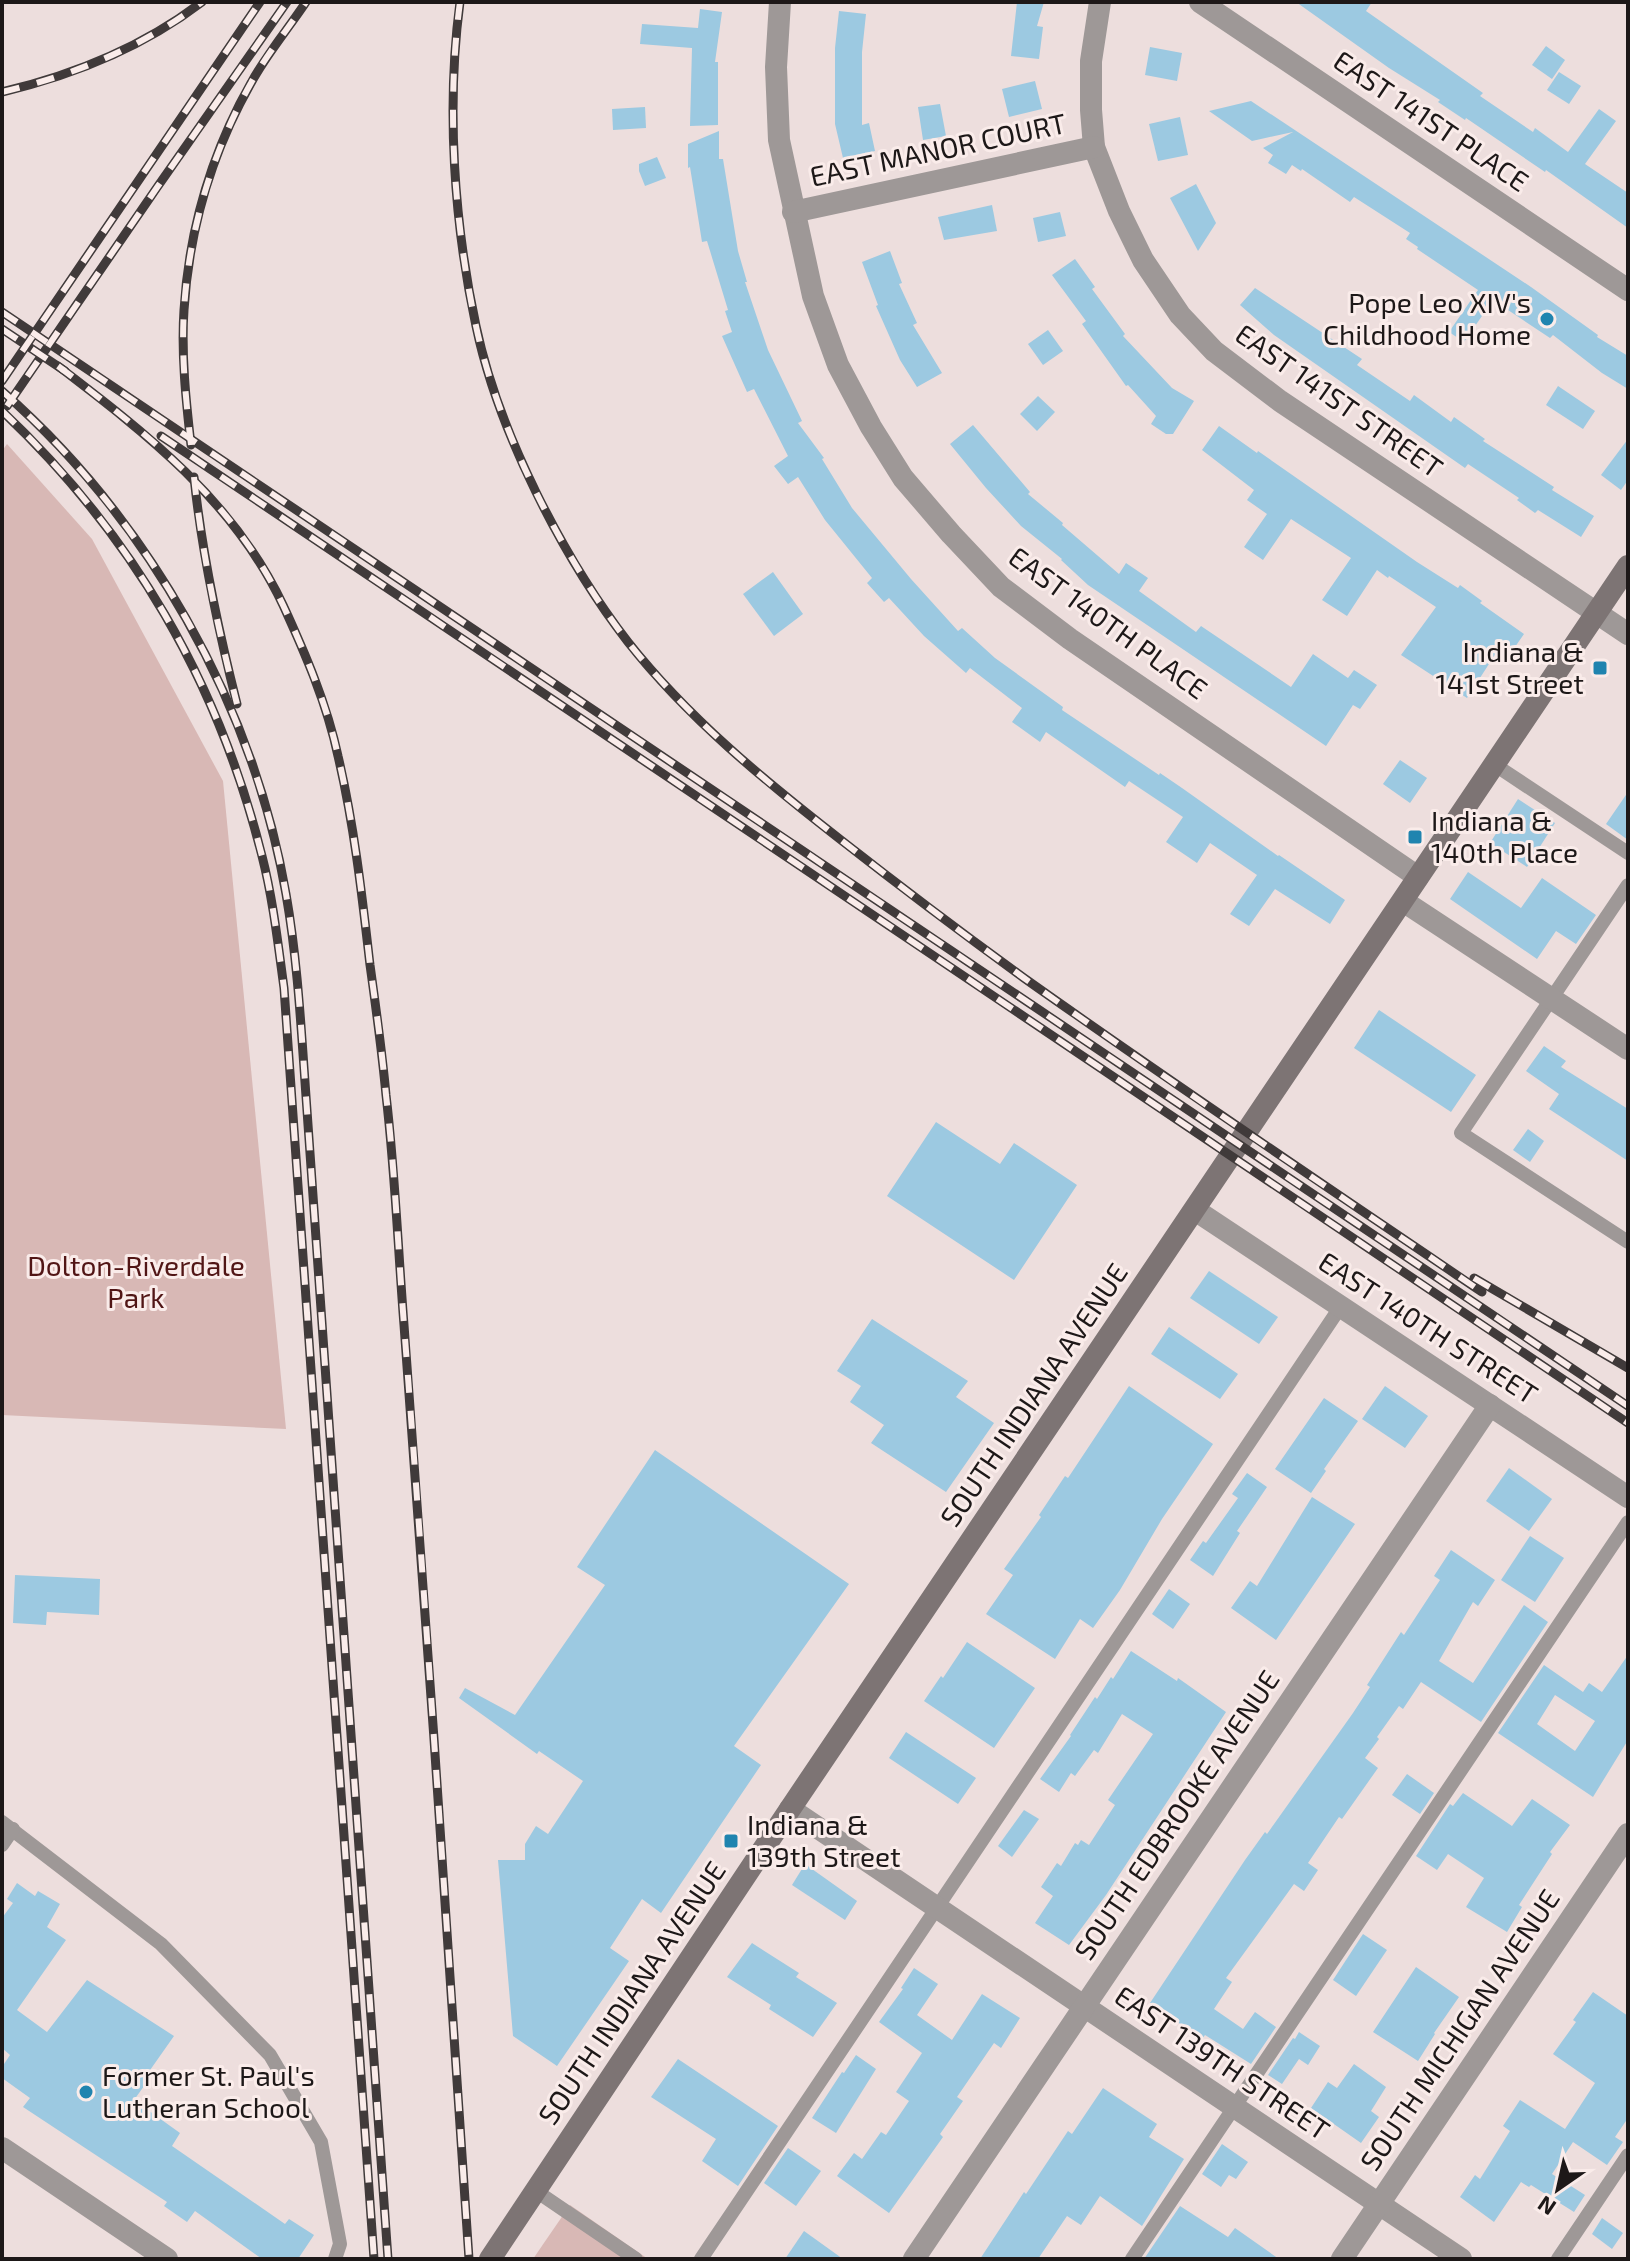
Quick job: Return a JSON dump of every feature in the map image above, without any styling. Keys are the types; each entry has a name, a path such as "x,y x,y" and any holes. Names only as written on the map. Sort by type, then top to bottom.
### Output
{"main road":[{"name":"SOUTH INDIANA AVENUE","path":"490,2259 1628,566"}],"street":[{"name":"EAST 140TH PLACE","path":"780,2 776,67 779,140 813,296 838,365 903,478 1001,587 1070,639 1418,877"},
{"name":"EAST 141ST STREET","path":"1100,2 1091,61 1094,147 1119,211 1143,260 1180,315 1214,351 1280,401 1628,634"},
{"name":"EAST 141ST PLACE","path":"1200,2 1628,290"},
{"name":"EAST MANOR COURT","path":"793,212 1094,147"},
{"path":"1403,901 1628,1049"},
{"name":"EAST 140TH STREET","path":"1195,1210 1628,1497"},
{"name":"SOUTH EDBROOKE AVENUE","path":"914,2259 1490,1405"},
{"name":"EAST 139TH STREET","path":"790,1809 1461,2259"},
{"name":"SOUTH MICHIGAN AVENUE","path":"1342,2259 1628,1834"},
{"path":"2,2148 167,2259"}],"lane":[{"path":"1495,765 1628,853"},
{"path":"1628,885 1461,1133 1628,1242"},
{"path":"701,2259 1341,1306"},
{"path":"1132,2259 1628,1522"},
{"path":"2,1845 7,1825 161,1944 270,2055 321,2142 340,2244 335,2259"},
{"path":"1558,2259 1628,2155"},
{"path":"536,2191 636,2259"}],"green space":[{"name":"Dolton-Riverdale Park","path":"7,444 92,539 223,781 286,1429 2,1415 2,451"},
{"path":"570,2205 648,2259 533,2259"}],"building":[{"path":"1017,2 1044,2 1037,26 1043,27 1039,59 1011,56"},
{"path":"1296,2 1372,2 1366,11 1483,93 1480,96 1533,132 1535,128 1568,152 1599,109 1616,121 1585,164 1628,193 1628,228 1546,170 1438,102 1440,100"},
{"path":"700,9 722,12 715,62 718,62 718,125 690,126 692,48 640,44 642,24 698,28"},
{"path":"839,11 866,14 862,52 862,125 869,123 875,151 843,158 835,124 835,48"},
{"path":"1546,46 1565,60 1552,79 1532,65"},
{"path":"1150,47 1182,53 1177,81 1145,75"},
{"path":"1559,72 1581,86 1569,104 1547,90"},
{"path":"1035,81 1042,109 1009,117 1002,89"},
{"path":"1251,101 1531,287 1597,337 1628,356 1628,389 1553,335 1550,338 1493,300 1464,342 1449,332 1478,290 1417,249 1406,239 1410,233 1354,197 1350,202 1292,165 1286,174 1268,163 1273,155 1263,148 1293,132 1252,141 1209,111"},
{"path":"940,104 946,136 923,140 918,107"},
{"path":"645,107 646,128 613,130 612,109"},
{"path":"1180,117 1188,155 1158,161 1149,124"},
{"path":"719,131 719,159 723,159 738,251 768,350 802,421 798,423 824,458 852,508 958,631 962,628 995,658 1063,707 1062,710 1345,900 1330,924 1275,889 1249,926 1230,914 1257,875 1210,843 1197,863 1166,842 1183,817 1129,781 1125,787 1046,732 1040,742 1012,722 1022,708 970,668 966,673 924,636 889,598 884,602 867,583 872,578 825,520 798,477 788,484 774,466 788,456 754,389 747,392 722,336 732,332 725,311 728,310 707,241 702,242 688,168 688,144"},
{"path":"657,157 666,178 645,186 639,164"},
{"path":"1196,184 1216,223 1198,251 1170,198"},
{"path":"992,205 997,231 944,240 938,217"},
{"path":"1060,212 1066,236 1038,242 1033,218"},
{"path":"890,251 902,283 899,284 917,323 913,325 942,373 917,387 900,360 876,306 862,262"},
{"path":"1075,259 1095,287 1092,289 1125,334 1123,336 1172,388 1194,401 1173,434 1166,434 1151,424 1156,416 1126,386 1082,324 1086,321 1052,275"},
{"path":"1255,288 1362,359 1357,365 1410,401 1414,395 1451,422 1454,417 1485,439 1483,441 1554,487 1552,490 1594,516 1581,537 1538,510 1535,513 1517,500 1519,498 1468,464 1465,468 1274,335 1240,305"},
{"path":"1048,330 1063,351 1043,365 1028,344"},
{"path":"1558,386 1595,411 1583,429 1546,405"},
{"path":"1038,396 1055,412 1037,431 1020,414"},
{"path":"973,425 1030,492 1028,494 1119,574 1126,563 1148,578 1139,591 1196,632 1201,626 1291,687 1313,654 1348,678 1354,670 1377,685 1360,709 1353,705 1326,746 1088,585 1021,526 950,444"},
{"path":"1219,426 1417,562 1458,588 1460,585 1524,634 1508,657 1498,650 1467,698 1401,655 1436,607 1377,570 1347,616 1322,600 1351,558 1291,519 1263,560 1244,547 1267,514 1247,500 1254,490 1202,450"},
{"path":"1628,439 1628,480 1621,490 1601,475"},
{"path":"773,572 803,614 774,636 743,594"},
{"path":"1400,760 1427,778 1410,803 1383,784"},
{"path":"1628,792 1628,840 1606,824"},
{"path":"1518,799 1555,823 1527,867 1490,843"},
{"path":"1468,872 1521,908 1542,878 1596,915 1576,944 1556,931 1537,959 1450,899"},
{"path":"1379,1010 1476,1075 1451,1112 1354,1048"},
{"path":"1544,1046 1566,1061 1561,1067 1628,1109 1628,1161 1549,1109 1559,1094 1526,1071"},
{"path":"936,1122 1000,1164 1014,1143 1077,1185 1014,1280 887,1196"},
{"path":"1528,1129 1544,1141 1530,1162 1513,1150"},
{"path":"1209,1271 1278,1317 1259,1344 1190,1298"},
{"path":"872,1319 968,1381 956,1397 994,1423 946,1492 871,1443 884,1425 850,1402 861,1386 837,1371"},
{"path":"1169,1327 1238,1374 1220,1399 1151,1354"},
{"path":"1129,1386 1213,1444 1093,1628 1080,1619 1055,1659 986,1614 1013,1575 1004,1569"},
{"path":"1385,1386 1428,1416 1405,1448 1362,1419"},
{"path":"1324,1398 1358,1421 1311,1493 1275,1469"},
{"path":"655,1450 849,1584 734,1746 761,1765 661,1913 642,1899 610,1948 629,1961 557,2066 513,2036 498,1860 525,1860 525,1844 536,1826 548,1834 583,1781 539,1751 537,1754 459,1698 465,1688 515,1715 605,1585 577,1567"},
{"path":"1509,1468 1552,1499 1529,1531 1486,1501"},
{"path":"1247,1473 1267,1487 1237,1531 1240,1533 1213,1576 1190,1560 1238,1498 1232,1494"},
{"path":"1312,1497 1355,1524 1276,1640 1231,1608 1250,1581 1257,1586"},
{"path":"1530,1536 1564,1558 1535,1602 1501,1580"},
{"path":"1451,1550 1495,1580 1478,1606 1473,1602 1439,1661 1473,1683 1524,1605 1548,1622 1481,1722 1421,1682 1403,1709 1399,1706 1377,1737 1379,1739 1365,1758 1378,1768 1308,1863 1318,1870 1304,1891 1294,1884 1226,1978 1232,1982 1214,2009 1243,2029 1255,2012 1276,2027 1251,2064 1205,2035 1202,2039 1150,2003 1245,1860 1353,1713 1401,1632 1404,1635 1440,1580 1434,1576"},
{"path":"15,1575 100,1579 99,1615 47,1612 46,1625 13,1623"},
{"path":"1169,1589 1190,1604 1173,1629 1152,1614"},
{"path":"967,1642 1035,1688 994,1748 924,1701"},
{"path":"1131,1651 1177,1681 1178,1678 1226,1712 1106,1895 1069,1945 1035,1923 1053,1896 1041,1887 1057,1863 1061,1866 1075,1843 1078,1845 1081,1840 1089,1845 1115,1805 1108,1800 1153,1734 1122,1714 1098,1753 1094,1750 1075,1776 1071,1773 1059,1792 1040,1779 1095,1697 1097,1699 1111,1677 1113,1679"},
{"path":"1628,1655 1628,1740 1593,1797 1498,1733 1544,1665 1583,1692 1589,1683 1602,1692","holes":["1555,1695 1595,1721 1575,1751 1537,1724"]},
{"path":"906,1732 976,1778 958,1804 889,1758"},
{"path":"1407,1774 1434,1793 1420,1814 1392,1795"},
{"path":"1463,1793 1512,1826 1532,1799 1570,1825 1550,1852 1552,1854 1519,1905 1522,1907 1507,1932 1466,1907 1484,1878 1448,1854 1437,1870 1416,1856 1450,1804 1453,1806"},
{"path":"1024,1810 1039,1819 1012,1857 998,1846"},
{"path":"805,1864 857,1901 845,1920 792,1885"},
{"path":"17,1883 35,1896 38,1891 60,1904 47,1927 66,1940 17,2010 47,2032 87,1980 174,2036 148,2073 152,2075 134,2100 180,2133 172,2146 285,2224 289,2219 314,2235 298,2259 262,2259 195,2211 187,2222 164,2206 167,2202 23,2107 30,2098 2,2078 2,2067 10,2055 2,2048 2,1918 13,1903 7,1899"},
{"path":"1363,1934 1387,1950 1356,1996 1333,1980"},
{"path":"752,1943 799,1973 796,1977 837,2003 813,2037 727,1977"},
{"path":"1416,1967 1459,1997 1418,2061 1373,2032"},
{"path":"914,1968 938,1984 917,2015 952,2040 982,1994 1020,2018 1001,2048 994,2043 957,2097 963,2101 940,2134 943,2137 889,2213 837,2176 854,2153 862,2159 881,2132 886,2135 909,2101 896,2092 922,2053 879,2022"},
{"path":"1593,1992 1628,2016 1628,2118 1615,2137 1623,2142 1607,2165 1573,2142 1552,2174 1585,2195 1574,2212 1521,2182 1494,2222 1460,2197 1475,2175 1480,2179 1510,2131 1503,2126 1520,2100 1565,2129 1595,2083 1553,2054"},
{"path":"1299,2032 1320,2046 1308,2065 1299,2059 1282,2084 1268,2075"},
{"path":"856,2055 876,2069 836,2133 812,2118"},
{"path":"678,2059 778,2126 738,2186 702,2161 716,2139 651,2097"},
{"path":"1354,2064 1386,2087 1371,2111 1379,2117 1361,2143 1311,2108 1328,2082 1337,2088"},
{"path":"1103,2088 1157,2124 1149,2137 1184,2159 1142,2226 1100,2196 1081,2225 1067,2216 1038,2259 980,2259 1024,2192 1026,2194 1068,2131 1072,2134"},
{"path":"1222,2144 1248,2162 1236,2179 1229,2175 1221,2187 1202,2174"},
{"path":"788,2148 821,2171 796,2206 764,2183"},
{"path":"1180,2206 1228,2237 1235,2228 1279,2259 1144,2259"},
{"path":"1602,2218 1623,2233 1612,2249 1592,2234"},
{"path":"804,2231 843,2259 785,2259"}],"railway":[{"path":"2,92 107,58 156,33 202,2"},
{"path":"2,381 260,2"},
{"path":"7,406 287,2"},
{"path":"191,445 184,378 183,327 197,221 214,164 237,109 263,62 306,2"},
{"path":"460,2 454,82 454,165 468,287 486,366 517,450 557,533 628,642 676,697 728,747 784,795 909,892 1081,1018 1482,1292"},
{"path":"2,312 1628,1406"},
{"path":"2,329 65,371"},
{"path":"58,366 124,417 186,472 240,533 283,605 307,660 328,717 344,782 361,886 392,1152 469,2259"},
{"path":"2,391 54,441 103,496 147,556 186,618 220,684 248,753 270,823 286,894 301,1024 388,2259"},
{"path":"2,411 92,508 165,614 221,730 244,792 269,889 284,988 374,2259"},
{"path":"161,436 1628,1423"},
{"path":"194,477 211,591 237,704"},
{"path":"1474,1278 1628,1368"}],"place":[{"name":"Pope Leo XIV's Childhood Home","path":"1547,319"},
{"name":"Indiana & 141st Street","path":"1600,668"},
{"name":"Indiana & 140th Place","path":"1415,837"},
{"name":"Indiana & 139th Street","path":"731,1841"},
{"name":"Former St. Paul's Lutheran School","path":"86,2092"}]}
